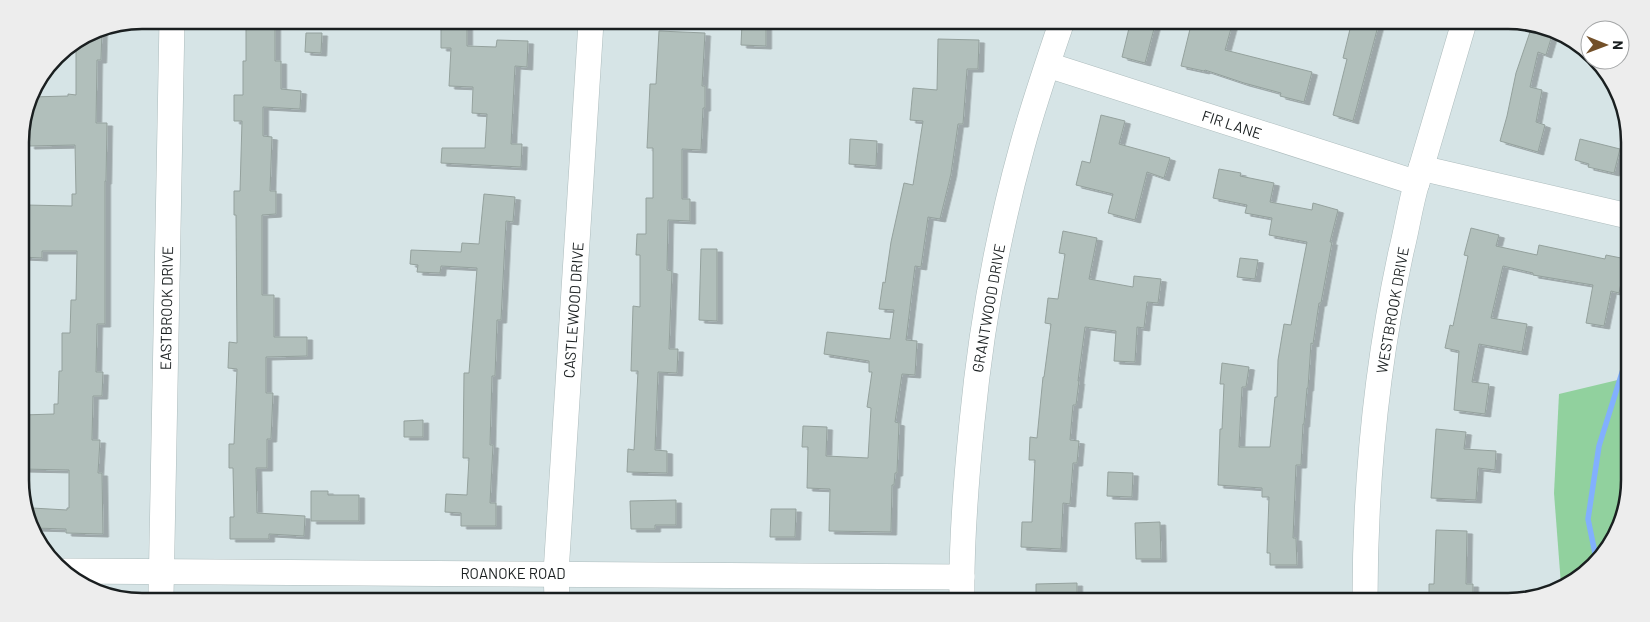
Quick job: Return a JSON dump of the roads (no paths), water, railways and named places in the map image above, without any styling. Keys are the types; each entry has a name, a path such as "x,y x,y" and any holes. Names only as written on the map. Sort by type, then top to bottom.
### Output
{"street":[{"name":"EASTBROOK DRIVE","path":"161,593 172,29"},
{"name":"CASTLEWOOD DRIVE","path":"557,593 556,573 591,29"},
{"name":"GRANTWOOD DRIVE","path":"962,588 965,488 976,377 996,251 1022,147 1059,29"},
{"name":"WESTBROOK DRIVE","path":"1366,593 1366,521 1374,414 1390,312 1419,175 1462,29"},
{"name":"FIR LANE","path":"1048,65 1419,175 1621,215"},
{"name":"ROANOKE ROAD","path":"74,570 556,573 962,588"}],"waterway":[{"path":"1595,553 1588,519 1599,446 1621,376"}]}
